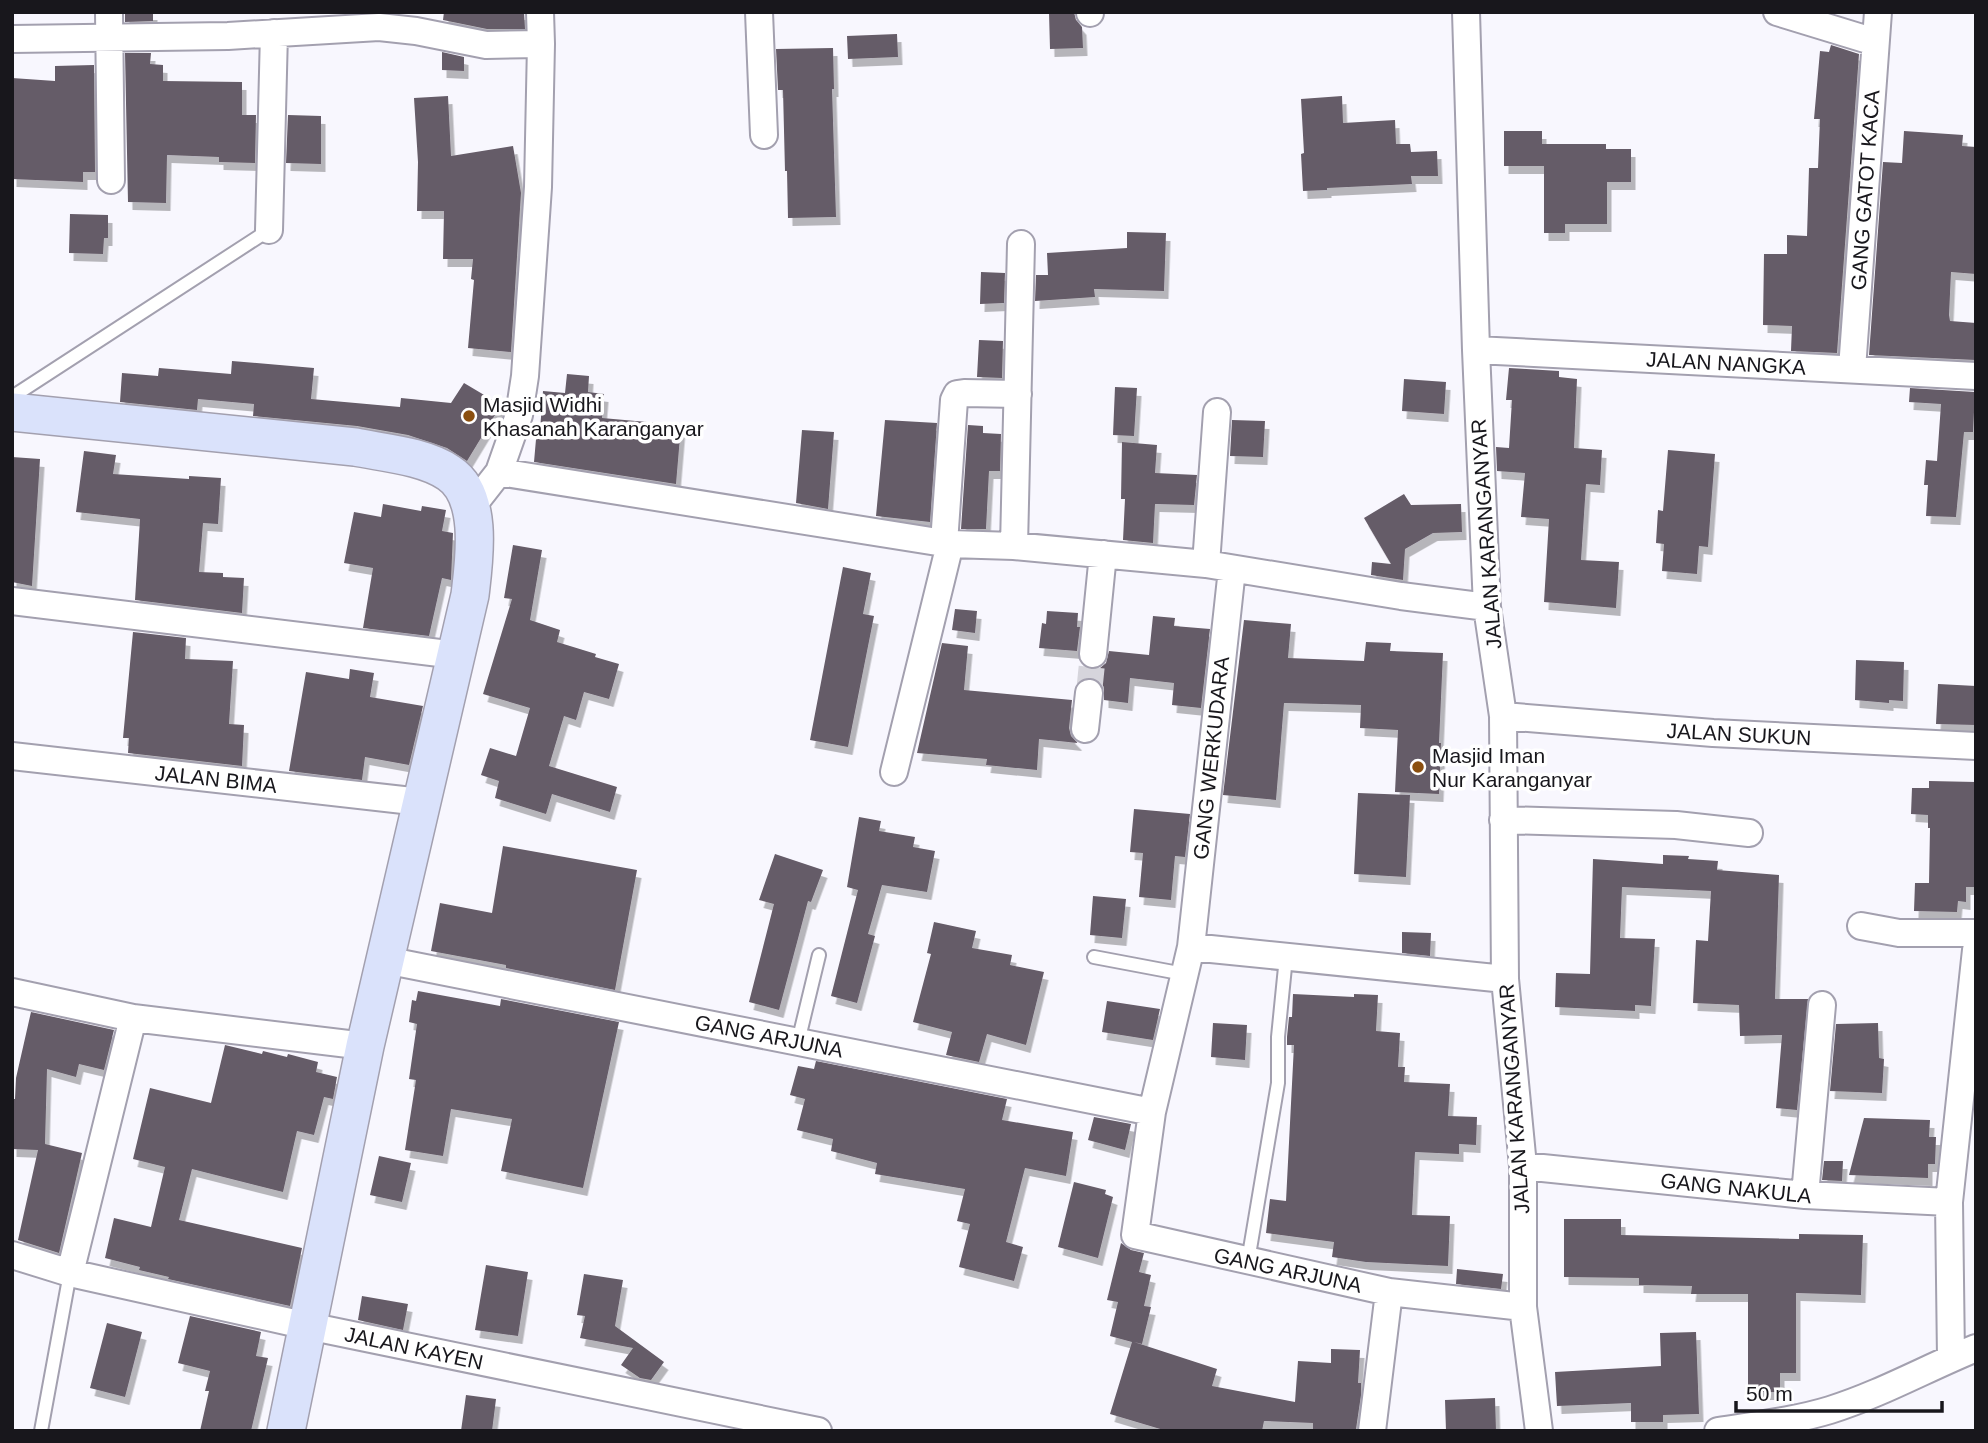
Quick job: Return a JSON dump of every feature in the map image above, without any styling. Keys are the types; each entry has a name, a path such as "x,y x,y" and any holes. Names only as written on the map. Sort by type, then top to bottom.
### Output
{"main road":[{"path":"12,412 355,447 410,457 449,473 464,489 470,509 475,550 470,595 366,1046 286,1431"}],"street":[{"path":"470,509 499,472 519,415 525,376 538,187 540,12"},
{"path":"759,12 764,135"},
{"name":"JALAN KARANGANYAR","path":"1466,12 1487,607 1503,716 1505,979 1523,1166 1523,1307 1539,1431"},
{"path":"1777,12 1875,42"},
{"name":"GANG GATOT KACA","path":"1852,369 1878,12"},
{"path":"12,39 109,25 228,24 274,33 379,27 486,45 541,44"},
{"path":"109,25 111,180"},
{"path":"269,230 274,33"},
{"path":"1014,546 1021,244"},
{"name":"JALAN NANGKA","path":"1476,351 1976,376"},
{"path":"894,772 947,543 954,400 957,394 964,393 1018,394"},
{"name":"GANG WERKUDARA","path":"1191,947 1219,566 1217,412"},
{"path":"499,472 947,543 1014,546 1219,566 1401,596 1487,607"},
{"path":"1093,654 1103,554"},
{"path":"12,601 456,654"},
{"path":"1084,729 1088,693"},
{"name":"JALAN SUKUN","path":"1503,716 1713,733 1976,746"},
{"name":"JALAN BIMA","path":"12,756 421,802"},
{"path":"1503,820 1676,825 1749,833"},
{"path":"1861,926 1899,933 1976,933"},
{"path":"1191,947 1505,979"},
{"name":"GANG ARJUNA","path":"1191,947 1152,1112 1135,1235 1389,1292 1523,1307"},
{"path":"1951,1358 1949,1202 1976,950"},
{"name":"GANG ARJUNA","path":"385,960 1152,1112"},
{"path":"13,998 133,1018 366,1046"},
{"path":"1805,1195 1822,1004"},
{"path":"70,1273 133,1018"},
{"name":"GANG NAKULA","path":"1523,1166 1805,1195 1949,1202"},
{"name":"JALAN KAYEN","path":"12,1255 70,1273 308,1326 818,1431"},
{"path":"1372,1431 1389,1292"},
{"path":"1718,1431 1792,1420 1832,1409 1890,1387 1976,1348"}],"lane":[{"path":"12,397 269,230"},
{"path":"798,1042 819,955"},
{"path":"1094,957 1184,974"},
{"path":"1248,1261 1278,1083 1278,1037 1286,957"},
{"path":"41,1431 70,1273"}],"building":[{"path":"125,12 153,12 153,21 125,22"},
{"path":"444,12 524,12 525,29 487,29 443,20"},
{"path":"1049,12 1074,12 1082,27 1083,48 1050,49"},
{"path":"897,34 898,57 848,59 847,36"},
{"path":"1831,45 1859,54 1837,353 1791,351 1792,326 1763,325 1764,254 1787,254 1787,235 1807,236 1809,168 1818,168 1820,119 1814,119 1820,51 1829,52"},
{"path":"833,48 836,217 788,218 783,90 778,90 776,49"},
{"path":"442,52 464,57 464,71 442,70"},
{"path":"125,53 151,53 150,64 163,65 163,81 242,82 242,115 256,115 255,163 219,162 219,157 167,155 166,203 128,202"},
{"path":"94,65 95,172 83,172 83,182 12,179 12,78 55,81 55,66"},
{"path":"448,96 451,156 513,146 521,193 511,352 468,348 474,280 471,279 473,259 443,259 444,211 417,211 418,162 414,98"},
{"path":"1342,96 1343,123 1395,120 1396,144 1410,144 1411,152 1437,151 1438,176 1411,176 1412,184 1303,191 1301,99"},
{"path":"288,115 321,116 321,164 286,163"},
{"path":"1504,131 1542,131 1542,144 1606,144 1606,149 1631,149 1631,182 1607,182 1607,224 1565,224 1565,233 1544,233 1544,166 1504,166"},
{"path":"1904,131 1963,135 1962,146 1976,147 1976,274 1951,272 1949,315 1950,321 1976,323 1976,360 1869,355 1883,162 1902,163"},
{"path":"70,214 108,215 108,238 104,238 103,254 69,253"},
{"path":"1127,232 1166,233 1164,291 1094,289 1095,297 1035,301 1036,275 1048,275 1047,253 1127,248"},
{"path":"981,272 1005,273 1004,303 980,304"},
{"path":"979,340 1003,341 1002,378 977,377"},
{"path":"232,361 314,368 311,399 400,407 401,398 451,403 464,383 501,405 467,461 447,448 408,435 357,426 253,416 254,404 198,399 197,410 120,402 122,373 158,376 159,368 231,374"},
{"path":"1509,368 1559,371 1559,377 1577,379 1574,448 1602,450 1600,485 1586,484 1581,560 1619,562 1616,608 1544,602 1549,519 1521,517 1525,473 1497,471 1496,447 1509,448 1512,400 1506,400"},
{"path":"567,374 589,376 588,392 604,394 602,418 681,425 676,484 534,462 543,391 565,393"},
{"path":"1404,379 1446,382 1444,414 1402,411"},
{"path":"1115,387 1137,388 1134,436 1113,435"},
{"path":"1910,388 1975,392 1973,432 1964,432 1956,517 1926,516 1926,460 1937,461 1941,404 1909,402"},
{"path":"885,420 937,423 930,522 876,516"},
{"path":"1232,420 1265,421 1263,457 1230,456"},
{"path":"968,425 983,426 983,433 1001,434 1000,471 989,471 986,529 961,529"},
{"path":"802,430 834,432 828,509 796,503"},
{"path":"1122,442 1157,445 1155,473 1197,475 1194,505 1155,504 1153,543 1123,540 1125,499 1121,499"},
{"path":"1668,450 1715,454 1708,547 1699,546 1697,574 1662,571 1664,544 1656,543 1658,510 1663,511"},
{"path":"84,451 116,455 113,474 189,479 189,476 221,478 218,524 203,523 199,572 223,573 223,577 244,578 242,613 135,600 140,519 76,512"},
{"path":"12,457 40,459 32,586 12,582"},
{"path":"1404,494 1411,505 1461,504 1462,532 1433,533 1405,549 1403,580 1371,575 1372,562 1391,564 1364,518"},
{"path":"383,504 421,511 422,506 446,510 442,531 453,533 451,580 442,578 429,636 363,628 373,568 344,563 354,512 381,517"},
{"path":"513,545 542,550 530,620 560,630 557,642 619,664 609,699 584,692 576,720 564,716 549,766 617,787 610,812 552,794 546,814 495,798 499,781 481,775 490,748 516,756 530,708 483,694 512,599 504,598"},
{"path":"843,567 871,573 863,614 874,616 848,747 810,740"},
{"path":"955,609 977,611 975,633 952,630"},
{"path":"1047,611 1078,613 1077,627 1080,627 1077,651 1039,648 1042,623 1046,624"},
{"path":"1153,616 1175,618 1174,626 1210,629 1201,708 1172,705 1174,683 1130,678 1128,703 1104,700 1104,687 1098,680 1100,668 1106,663 1109,651 1149,655"},
{"path":"1244,620 1291,624 1288,658 1364,661 1366,642 1391,643 1390,651 1443,653 1439,794 1395,792 1398,730 1360,728 1361,705 1284,703 1276,800 1223,795"},
{"path":"133,632 186,638 185,659 233,661 229,724 244,725 242,766 128,753 129,738 123,738"},
{"path":"942,643 968,646 964,690 1072,700 1069,728 1071,736 1078,743 1039,739 1037,770 986,765 987,759 917,753"},
{"path":"1856,660 1904,662 1903,701 1889,700 1889,703 1855,700"},
{"path":"350,669 374,673 370,697 423,706 409,765 365,757 362,780 289,771 306,672 349,679"},
{"path":"1938,684 1976,686 1976,725 1936,724"},
{"path":"1929,781 1976,782 1976,887 1966,887 1966,902 1958,901 1957,912 1914,911 1915,883 1929,883 1930,828 1928,815 1911,814 1912,788 1929,788"},
{"path":"1358,793 1410,795 1406,877 1354,874"},
{"path":"1134,809 1190,814 1185,857 1175,856 1171,900 1139,897 1143,853 1130,852"},
{"path":"859,817 881,821 879,831 915,837 913,847 935,851 927,892 882,885 868,934 875,936 857,1003 831,996 858,890 847,887"},
{"path":"503,846 637,870 615,990 431,951 440,903 492,913"},
{"path":"775,854 823,870 811,902 808,901 779,1010 749,1002 774,904 759,900"},
{"path":"1663,855 1718,861 1717,870 1779,875 1775,999 1808,999 1797,1110 1776,1108 1782,1035 1740,1036 1739,1005 1693,1003 1696,940 1708,941 1711,891 1622,887 1620,938 1655,939 1651,1006 1635,1005 1635,1011 1555,1007 1556,973 1590,974 1593,859 1663,864"},
{"path":"1093,896 1126,899 1122,938 1090,935"},
{"path":"934,922 976,931 972,948 1012,955 1010,965 1044,972 1026,1045 987,1034 979,1062 946,1055 952,1032 913,1022 931,954 927,953"},
{"path":"1402,932 1431,933 1430,956 1402,953"},
{"path":"418,991 500,1006 501,999 619,1022 583,1188 501,1171 512,1119 451,1109 443,1156 405,1150 416,1080 409,1079 417,1024 409,1022 412,1000 416,1001"},
{"path":"1293,994 1354,997 1354,994 1378,995 1376,1031 1400,1033 1398,1067 1405,1067 1404,1082 1450,1084 1448,1116 1477,1117 1476,1145 1459,1144 1459,1154 1415,1152 1412,1215 1450,1216 1448,1266 1366,1262 1332,1257 1334,1242 1266,1233 1270,1199 1286,1201 1294,1045 1287,1045 1287,1037 1289,1017 1292,1017"},
{"path":"1107,1001 1160,1009 1153,1040 1102,1032"},
{"path":"31,1012 114,1030 104,1070 79,1064 76,1077 47,1069 45,1144 82,1153 59,1253 18,1240 38,1150 12,1149 12,1099 15,1099 16,1078"},
{"path":"1213,1023 1247,1025 1245,1060 1211,1057"},
{"path":"1878,1023 1879,1058 1884,1059 1882,1093 1830,1091 1836,1024"},
{"path":"225,1045 262,1054 263,1051 287,1057 288,1054 318,1062 316,1072 337,1077 333,1099 324,1097 314,1135 297,1131 283,1192 192,1169 179,1220 302,1248 290,1306 168,1279 169,1277 139,1270 140,1267 105,1258 114,1218 151,1227 165,1167 133,1159 150,1088 211,1103"},
{"path":"816,1061 1007,1099 1002,1120 1073,1132 1066,1176 1025,1168 1006,1242 1023,1247 1014,1281 959,1267 970,1224 957,1221 965,1189 875,1174 877,1163 831,1151 833,1139 797,1130 805,1099 790,1095 798,1066 814,1069"},
{"path":"1094,1117 1131,1124 1125,1150 1088,1140"},
{"path":"1864,1118 1930,1120 1929,1137 1936,1137 1935,1164 1928,1164 1928,1178 1849,1175"},
{"path":"379,1156 411,1163 402,1202 370,1195"},
{"path":"1824,1161 1843,1161 1842,1181 1822,1180"},
{"path":"1074,1182 1106,1190 1105,1194 1113,1197 1098,1258 1058,1247"},
{"path":"1564,1219 1621,1219 1621,1235 1799,1239 1799,1234 1863,1235 1861,1295 1796,1293 1796,1373 1780,1373 1780,1392 1748,1392 1748,1294 1691,1294 1692,1286 1639,1285 1639,1278 1564,1277"},
{"path":"1121,1243 1131,1250 1144,1253 1139,1272 1151,1275 1144,1306 1151,1307 1142,1344 1134,1342 1217,1369 1212,1386 1295,1402 1298,1361 1331,1363 1331,1349 1360,1350 1358,1383 1361,1383 1361,1395 1356,1429 1313,1429 1313,1423 1264,1421 1262,1431 1167,1431 1110,1414 1132,1342 1110,1336 1118,1302 1107,1300"},
{"path":"486,1265 528,1272 518,1336 475,1330"},
{"path":"1457,1269 1503,1274 1501,1289 1456,1284"},
{"path":"584,1274 623,1280 615,1326 664,1362 651,1380 640,1378 621,1365 633,1348 580,1338 585,1316 577,1315"},
{"path":"362,1296 408,1304 403,1330 358,1320"},
{"path":"190,1316 261,1332 256,1356 268,1358 251,1431 200,1431 209,1391 205,1391 210,1371 178,1363"},
{"path":"107,1323 142,1332 125,1397 90,1388"},
{"path":"1696,1332 1699,1414 1663,1415 1663,1422 1631,1422 1631,1403 1557,1406 1555,1372 1661,1366 1660,1333"},
{"path":"466,1395 496,1399 492,1431 461,1431"},
{"path":"1495,1398 1496,1431 1446,1431 1445,1400"}],"tunnel":[{"path":"1089,693 1093,654"}],"place":[{"name":"Masjid Widhi Khasanah Karanganyar","path":"469,416"},
{"name":"Masjid Iman Nur Karanganyar","path":"1418,767"}]}
